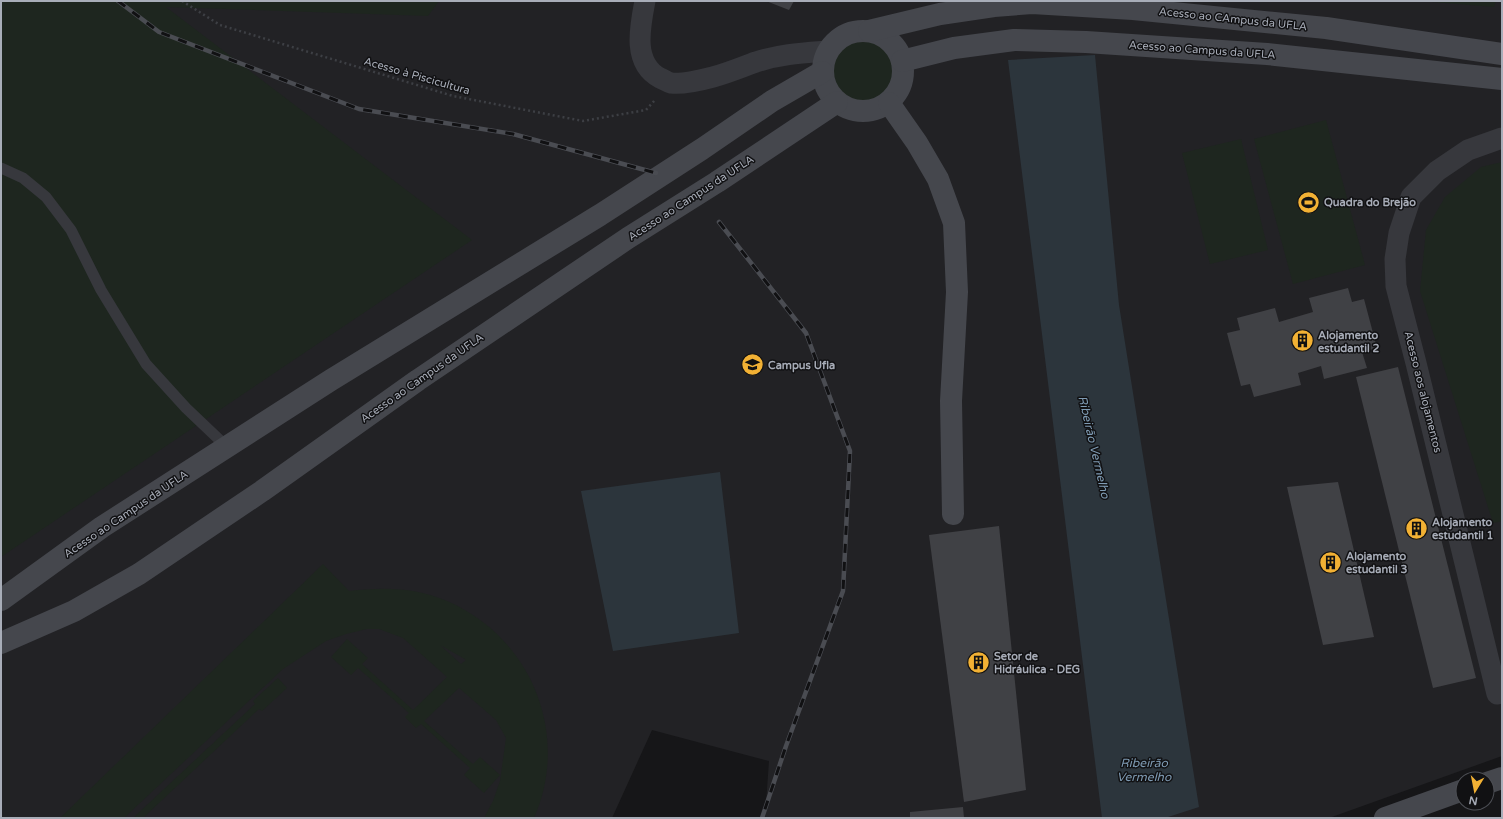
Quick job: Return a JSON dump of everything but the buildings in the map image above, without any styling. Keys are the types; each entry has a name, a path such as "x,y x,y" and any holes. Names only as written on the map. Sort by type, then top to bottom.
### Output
{"street":[{"path":"645,1 640,43 643,60 648,69 656,76 670,83 714,77 756,62 786,54 828,51"},
{"name":"Acesso ao CAmpus da UFLA","path":"822,72 828,51 835,42 845,35 940,14 994,6 1032,3 1133,9 1326,28 1502,54"},
{"path":"822,72 825,85 830,94 837,102 849,109 863,112 876,109 889,103 902,84 904,72 902,60 890,41 880,35 868,31"},
{"name":"Acesso ao Campus da UFLA","path":"902,60 954,48 1014,40 1086,42 1267,54 1502,79"},
{"name":"Acesso ao Campus da UFLA","path":"1,600 102,527 331,380 600,215 772,101 822,72"},
{"name":"Acesso ao Campus da UFLA","path":"1,643 74,611 139,574 262,491 418,380 628,238 717,182 837,102"},
{"path":"889,103 917,143 938,179 954,223 957,292 951,401 953,514"},
{"name":"Acesso aos alojamentos","path":"1496,694 1396,286 1395,259 1399,233 1411,197 1437,171 1468,150 1502,138"},
{"path":"1385,818 1455,793"}],"lane":[{"path":"1,168 23,178 46,197 71,230 100,290 146,364 186,408 227,447"}],"path":[{"name":"Acesso à Piscicultura","path":"182,1 220,25 453,96 583,121 646,110 670,83"}],"shaded area":[{"name":"Campus Ufla","path":"1,1 1502,1 1502,756 1460,771 1455,771 1455,773 1329,818 765,818 769,761 652,730 612,818 1,818"},
{"path":"1,1 439,1 428,16 166,7 472,240 1,557"},
{"path":"1420,1 1496,1 1494,7"},
{"path":"850,39 881,40 898,61 894,90 868,107 846,103 829,82 829,56"},
{"name":"Quadra do Brejão","path":"1326,120 1365,265 1293,284 1254,139"},
{"path":"1241,139 1268,250 1210,264 1182,153"},
{"path":"1502,162 1502,521 1493,523 1420,291 1426,230 1445,197 1481,167"},
{"path":"323,564 349,591 399,589 423,593 447,601 476,617 501,638 521,663 536,692 545,722 548,754 544,786 534,818 484,818 493,801 500,781 506,738 496,720 459,688 424,721 473,764 480,757 500,775 484,793 464,775 470,768 421,724 416,728 405,717 409,713 358,668 351,675 331,657 347,639 368,658 362,664 413,710 447,677 403,638 379,629 367,629 326,641 283,669 124,818 60,818","holes":["440,645 466,660 461,664"]},
{"path":"278,678 287,688 262,711 259,709 143,818 133,818 255,704 253,701"}],"water":[{"name":"Ribeirão Vermelho","path":"1095,55 1119,305 1199,807 1165,818 1102,818 1008,60"},
{"path":"720,472 739,633 613,651 581,491"}],"railway":[{"path":"118,1 159,32 359,109 513,134 656,173"},
{"path":"719,222 806,333 850,451 843,591 786,746 762,818"}],"place":[{"name":"Quadra do Brejão","path":"1309,202"},
{"name":"Alojamento estudantil 2","path":"1302,341"},
{"name":"Campus Ufla","path":"752,365"},
{"name":"Alojamento estudantil 1","path":"1416,528"},
{"name":"Alojamento estudantil 3","path":"1330,562"},
{"name":"Setor de Hidráulica - DEG","path":"979,662"}]}
